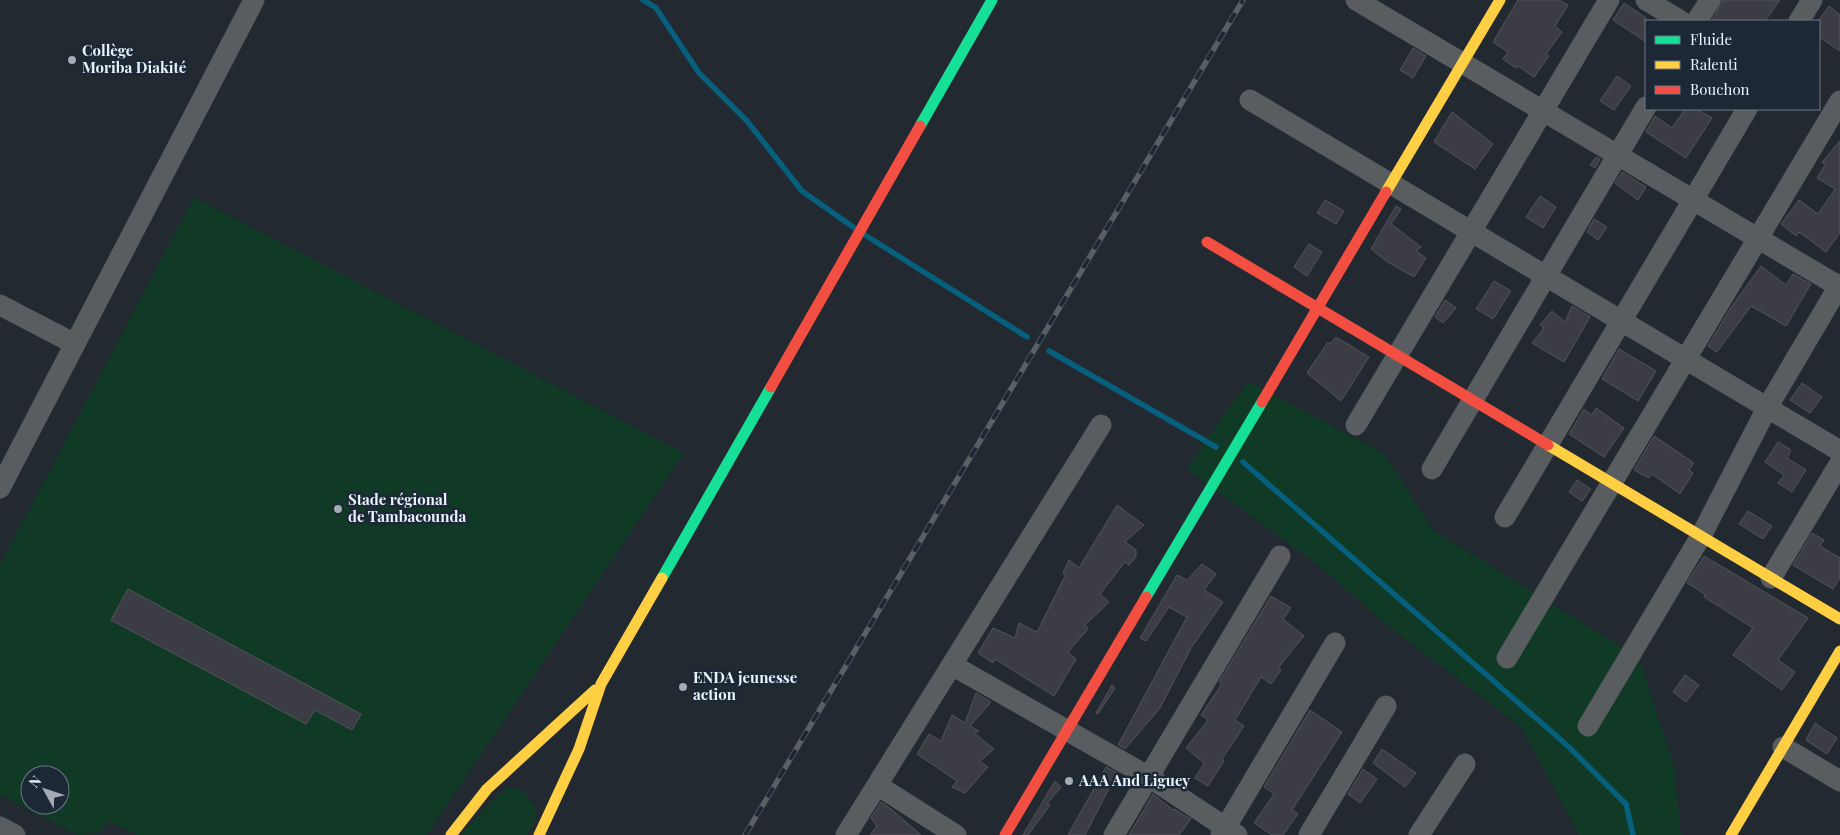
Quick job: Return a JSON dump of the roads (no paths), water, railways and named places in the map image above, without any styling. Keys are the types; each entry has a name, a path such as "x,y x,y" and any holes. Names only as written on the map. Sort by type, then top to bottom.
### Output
{"main road":[{"path":"539,835 578,749 602,684 865,219 992,0"},
{"path":"1005,835 1500,0"},
{"path":"1207,242 1840,619"},
{"path":"1731,835 1840,652"},
{"path":"451,835 486,790 525,754 573,715 602,684"}],"street":[{"path":"0,488 254,0"},
{"path":"1356,0 1840,286 1767,408 1701,536 1588,726"},
{"path":"1356,425 1609,0"},
{"path":"1646,0 1679,20"},
{"path":"1698,20 1710,0"},
{"path":"1800,20 1812,0"},
{"path":"1250,100 1840,451"},
{"path":"1508,658 1758,238 1833,107"},
{"path":"1432,469 1645,109"},
{"path":"1505,517 1746,110"},
{"path":"0,305 75,344"},
{"path":"846,835 1101,424"},
{"path":"1771,578 1840,462"},
{"path":"1114,835 1280,556"},
{"path":"952,665 1149,776 1228,832 1335,643"},
{"path":"1309,835 1386,706"},
{"path":"1783,747 1840,781"},
{"path":"1419,835 1465,764"},
{"path":"877,785 956,835"},
{"path":"0,827 15,835"}],"waterway":[{"path":"643,0 656,8 699,73 747,121 802,191 853,227"},
{"path":"865,235 1027,337"},
{"path":"1049,351 1216,447"},
{"path":"1243,462 1569,747 1626,804 1633,835"}],"railway":[{"path":"745,835 1243,0"}],"place":[{"name":"Collège Moriba Diakité","path":"72,60"},
{"name":"Stade régional de Tambacounda","path":"338,509"},
{"name":"ENDA jeunesse action","path":"683,687"},
{"name":"AAA And Liguey","path":"1069,781"}]}
